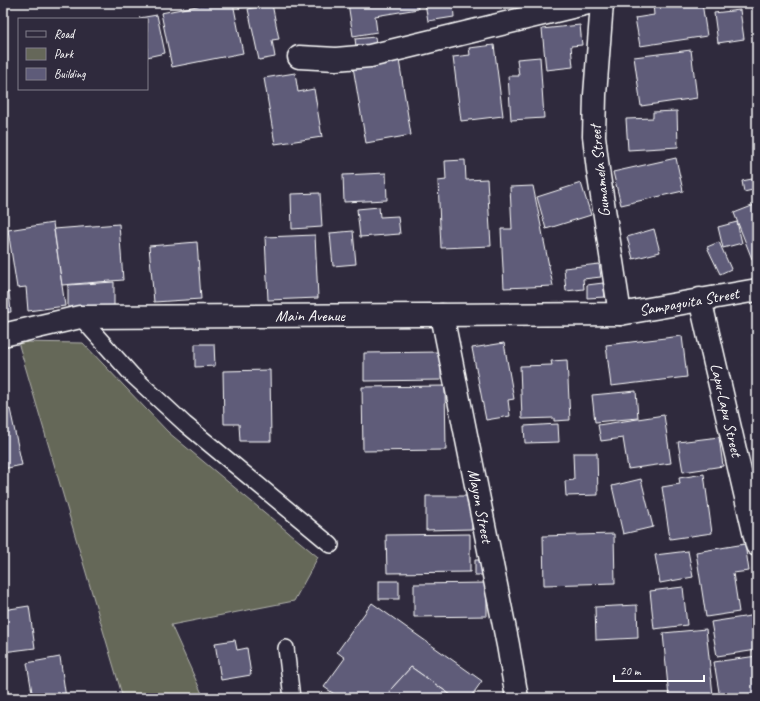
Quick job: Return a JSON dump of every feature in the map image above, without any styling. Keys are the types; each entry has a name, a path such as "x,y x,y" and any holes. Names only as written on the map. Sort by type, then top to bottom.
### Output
{"street":[{"path":"299,57 336,59 370,56 588,3"},
{"name":"Gumamela Street","path":"602,3 595,95 594,136 620,314"},
{"name":"Sampaguita Street","path":"620,314 757,290"},
{"name":"Lapu-Lapu Street","path":"700,299 757,545"},
{"name":"Main Avenue","path":"3,335 80,317 620,314"},
{"name":"Mayon Street","path":"442,315 508,645 517,698"}],"lane":[{"path":"80,317 132,375 185,424 331,544"},
{"path":"286,648 292,698"}],"green space":[{"path":"18,342 83,343 168,432 318,557 294,601 171,625 204,698 123,698"}],"building":[{"path":"212,3 233,3 243,53 172,67 161,13"},
{"path":"238,3 263,3 239,8"},
{"path":"348,3 417,3 418,9 375,16 377,32 353,36"},
{"path":"425,3 463,3 453,4 454,17 428,21"},
{"path":"653,3 702,3 707,36 640,46 635,18 654,15"},
{"path":"272,4 279,39 272,40 275,57 259,60 248,9"},
{"path":"740,10 744,39 718,43 714,13"},
{"path":"157,15 165,53 148,57 148,18 139,18"},
{"path":"580,25 582,45 571,46 573,67 546,70 542,29"},
{"path":"375,37 377,51 357,53 355,39"},
{"path":"494,45 503,116 461,121 453,57 470,55 469,48"},
{"path":"691,50 697,98 641,106 634,57"},
{"path":"540,57 544,118 511,120 508,76 519,76 517,59"},
{"path":"399,60 411,135 366,143 353,67"},
{"path":"295,73 298,92 314,89 322,137 275,144 264,78"},
{"path":"677,111 678,147 628,150 626,119 653,118 653,112"},
{"path":"676,158 683,191 621,205 613,172"},
{"path":"465,160 466,180 487,179 491,246 441,248 438,181 446,180 445,161"},
{"path":"386,173 387,200 344,202 343,175"},
{"path":"757,178 757,189 744,192 742,181"},
{"path":"581,183 591,215 546,229 537,197"},
{"path":"533,186 553,286 504,288 501,229 512,229 510,187"},
{"path":"320,193 322,227 292,229 291,194"},
{"path":"757,204 757,257 752,259 734,213"},
{"path":"379,207 380,217 398,216 400,234 360,237 357,209"},
{"path":"737,222 742,243 723,248 718,227"},
{"path":"53,223 65,306 28,311 26,287 17,288 8,230"},
{"path":"119,224 123,280 62,285 54,229"},
{"path":"654,229 660,252 633,259 627,237"},
{"path":"353,231 356,264 333,266 330,233"},
{"path":"315,235 318,298 268,300 265,237"},
{"path":"197,242 201,299 154,302 149,246"},
{"path":"719,242 731,269 720,274 707,247"},
{"path":"599,264 601,277 583,279 584,289 566,291 564,268"},
{"path":"114,282 114,311 68,311 68,285"},
{"path":"603,283 605,297 587,298 587,285"},
{"path":"9,292 11,312 3,313 3,293"},
{"path":"682,336 687,377 611,386 606,345"},
{"path":"504,343 514,399 508,400 510,416 486,420 472,348"},
{"path":"195,344 214,344 215,366 195,367"},
{"path":"441,352 441,380 364,381 364,353"},
{"path":"757,353 757,376 753,354"},
{"path":"567,360 570,420 554,421 554,418 522,419 520,366 552,365 551,361"},
{"path":"270,370 271,441 240,441 239,424 224,424 223,371"},
{"path":"445,386 446,450 363,451 362,387"},
{"path":"636,391 638,418 595,422 592,395"},
{"path":"10,409 22,465 3,469 3,411"},
{"path":"664,415 671,463 628,469 623,438 601,441 598,425"},
{"path":"558,424 559,442 525,443 524,426"},
{"path":"719,437 723,466 683,472 678,442"},
{"path":"573,453 597,453 598,495 566,496 565,481 574,480"},
{"path":"704,474 712,533 670,539 662,487 680,484 679,478"},
{"path":"641,479 653,527 623,534 612,486"},
{"path":"426,496 472,496 472,529 426,530"},
{"path":"470,534 470,572 387,573 386,535"},
{"path":"614,534 615,583 544,585 543,536"},
{"path":"745,544 749,571 733,573 739,612 706,617 696,552"},
{"path":"688,551 693,577 660,583 655,555"},
{"path":"475,560 488,560 488,575 475,575"},
{"path":"379,581 399,581 399,599 379,599"},
{"path":"487,583 487,616 414,617 414,584"},
{"path":"683,587 687,625 654,629 650,591"},
{"path":"372,603 482,681 470,698 455,698 411,667 383,698 340,698 324,687 345,658 337,652"},
{"path":"637,605 638,638 596,640 595,607"},
{"path":"29,606 35,648 3,652 3,610"},
{"path":"757,615 757,650 717,656 711,622"},
{"path":"706,629 713,695 669,698 663,633"},
{"path":"235,640 237,650 247,648 251,675 221,680 215,643"},
{"path":"757,656 757,698 720,698 714,662"},
{"path":"60,657 66,698 33,698 27,663"},
{"path":"411,667 455,698 383,698"}]}
